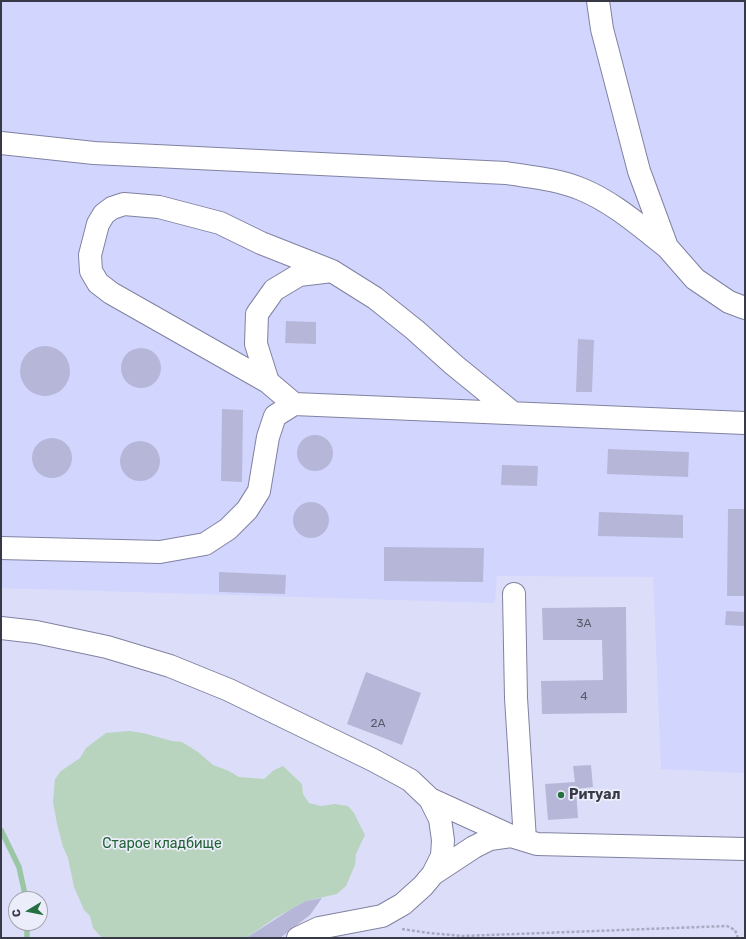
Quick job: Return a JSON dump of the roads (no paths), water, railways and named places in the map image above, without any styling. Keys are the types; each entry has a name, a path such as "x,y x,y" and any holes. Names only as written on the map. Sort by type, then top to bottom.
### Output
{"street":[{"path":"598,1 602,29 639,171 667,247"},
{"path":"1,143 94,153 506,174 555,180 581,189 614,206 667,247 695,279 729,302 745,308"},
{"path":"294,404 268,382 111,293 98,283 91,271 90,255 98,224 104,214 112,208 124,204 159,207 220,224 261,243 332,271 375,298 513,413"},
{"path":"268,382 256,344 257,314 274,290 299,275 332,271"},
{"path":"1,548 160,552 205,544 228,529 247,510 259,491 268,437 275,416 294,404 745,423"},
{"path":"514,594 518,838"},
{"path":"1,628 36,632 107,647 170,666 229,690 374,760 410,780 430,799 518,838 537,844 745,849"},
{"path":"298,938 319,928 382,916 403,904 423,886 433,874 442,856 443,840 440,819 430,799"},
{"path":"433,874 474,847 490,839 518,838"}],"waterway":[{"path":"1,830 19,867 24,891"},
{"path":"27,931 27,938"}],"place":[{"name":"Ритуал","path":"561,795"}],"park label":[{"name":"Старое кладбище","path":"162,844"}]}
